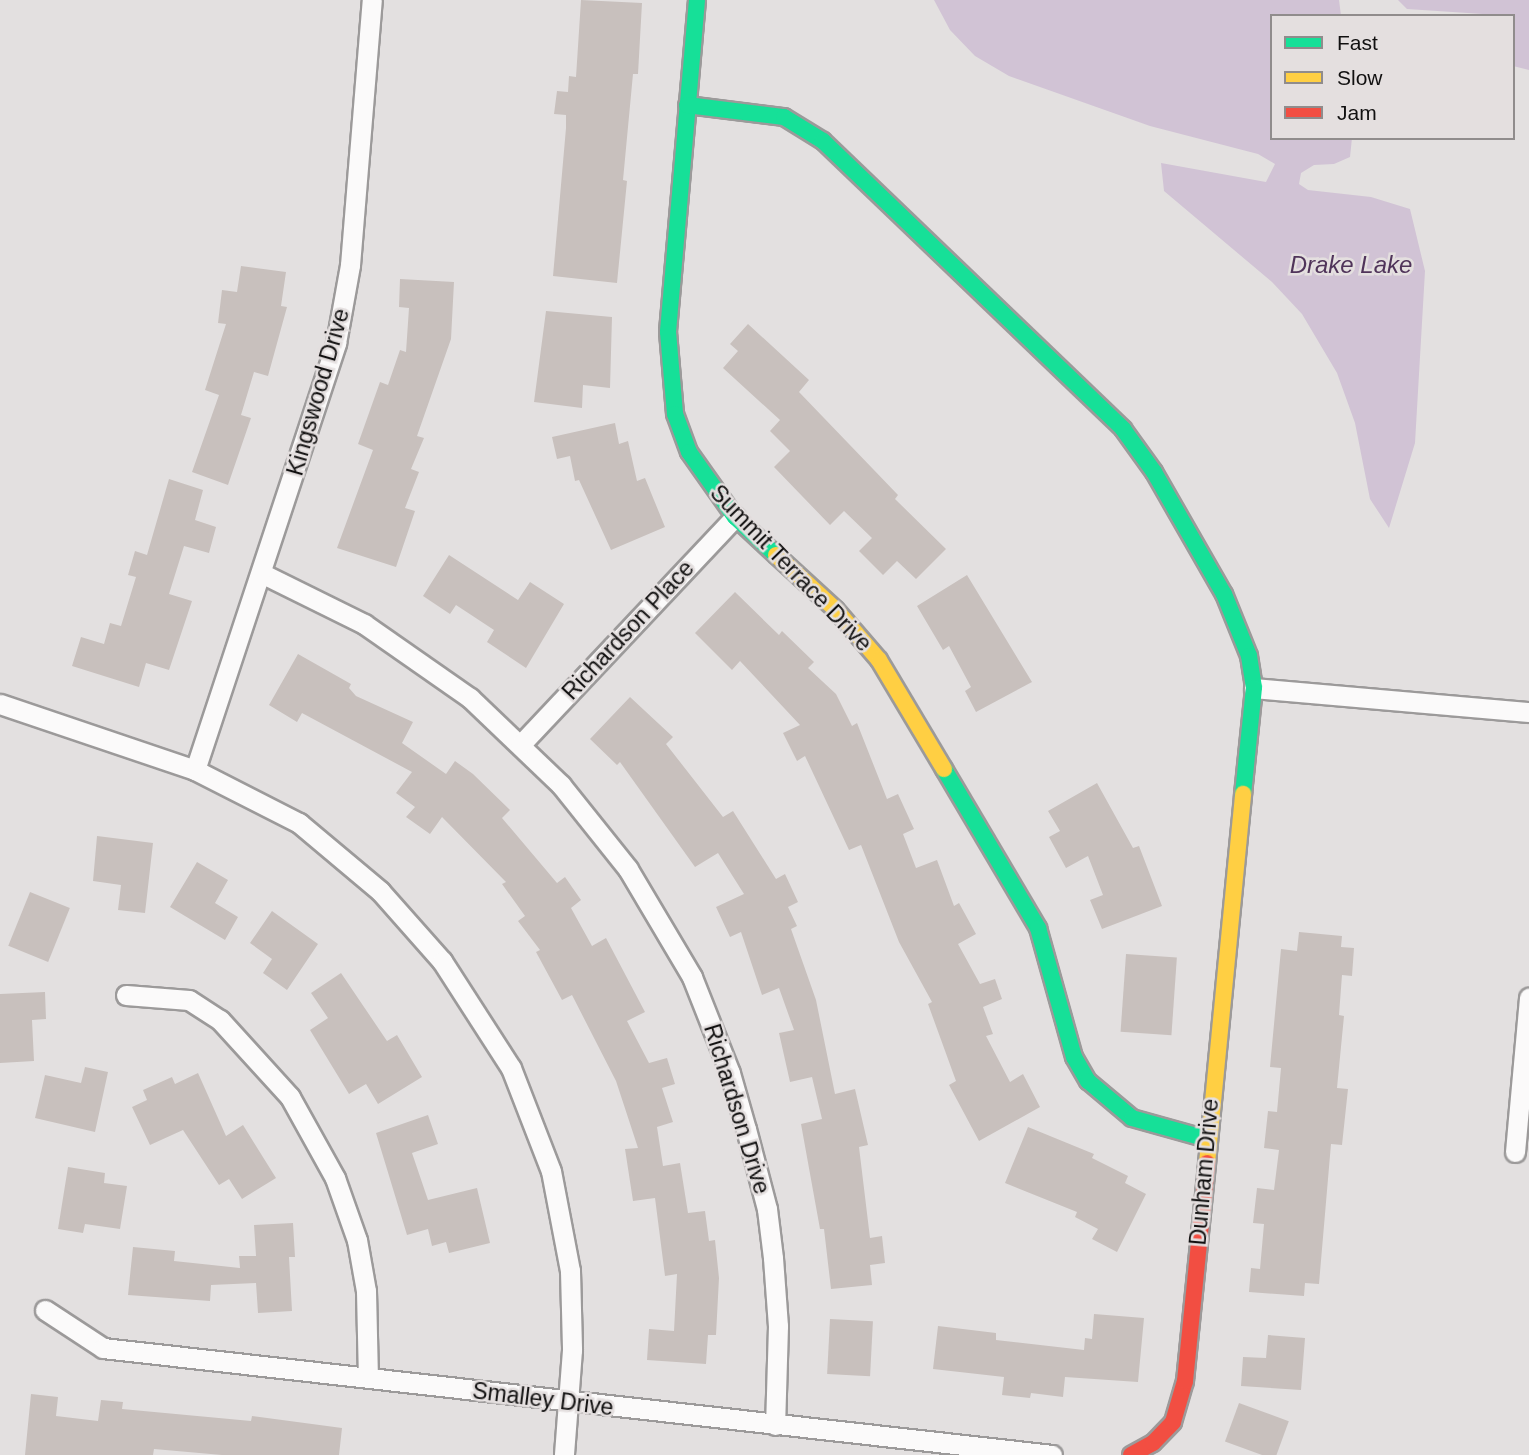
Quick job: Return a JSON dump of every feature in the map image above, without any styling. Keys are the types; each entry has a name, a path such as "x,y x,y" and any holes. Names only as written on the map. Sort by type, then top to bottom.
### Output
{"street":[{"name":"Kingswood Drive","path":"195,770 320,399 344,308 372,0"},
{"name":"Summit Terrace Drive","path":"697,0 671,277 670,374 675,414 690,452 735,517 836,610 879,660 1038,928 1070,1044 1088,1081 1132,1118 1207,1139"},
{"name":"Dunham Drive","path":"687,105 784,117 823,141 1123,429 1154,472 1224,594 1249,656 1254,688 1229,909 1185,1381 1167,1431 1131,1455"},
{"name":"Richardson Place","path":"522,744 735,517"},
{"name":"Richardson Drive","path":"263,574 364,624 421,661 522,744 561,785 628,869 691,976 719,1041 766,1209 778,1326 775,1425"},
{"path":"1254,688 1529,712"},
{"path":"0,704 195,770 299,823 380,891 442,961 511,1068 551,1171 567,1251 572,1310 569,1403 564,1455"},
{"path":"126,995 189,1000 230,1029 290,1097 335,1178 354,1230 366,1291 368,1378"},
{"path":"1515,1152 1529,998"},
{"name":"Smalley Drive","path":"45,1310 103,1348 569,1403 1052,1455"}],"water":[{"name":"Drake Lake","path":"934,0 1339,0 1341,14 1270,14 1270,140 1352,140 1350,157 1334,164 1314,165 1301,173 1299,184 1308,190 1371,197 1410,209 1425,271 1415,443 1389,528 1370,499 1355,423 1337,373 1302,314 1272,282 1164,191 1161,163 1266,182 1275,164 1258,154 1150,126 1009,76 975,56 950,30"},
{"path":"1398,0 1529,0 1529,70 1515,66 1515,14 1407,9"}],"building":[{"path":"581,0 642,3 638,74 633,74 623,180 627,181 617,283 553,276 566,128 566,115 554,114 557,91 568,92 569,76 576,77"},
{"path":"241,266 286,272 281,306 287,307 268,376 254,372 241,415 251,418 228,485 192,472 219,395 205,390 226,324 218,323 222,290 237,292"},
{"path":"400,279 454,282 451,339 417,436 424,438 411,469 419,472 405,508 415,511 396,567 337,548 373,450 358,444 380,382 388,385 400,350 406,352 409,308 399,307"},
{"path":"546,311 612,317 610,388 583,385 582,408 534,402"},
{"path":"748,324 809,380 799,392 898,495 895,499 946,549 916,579 897,561 883,575 859,551 872,538 844,511 830,525 774,467 790,451 770,431 780,420 723,368 738,351 730,344"},
{"path":"615,423 619,444 628,441 637,481 645,478 665,527 611,550 579,480 575,481 570,456 557,459 552,437"},
{"path":"169,479 203,490 195,520 216,527 209,553 184,546 169,594 192,601 169,670 146,663 139,687 72,666 81,637 104,644 110,623 121,626 136,577 128,575 135,551 147,555"},
{"path":"449,555 518,600 530,582 564,604 526,668 487,642 494,630 456,605 450,614 423,596"},
{"path":"967,575 1032,682 976,712 965,691 971,687 949,646 943,650 917,606"},
{"path":"735,592 779,635 782,631 814,662 808,668 836,694 852,726 857,723 887,799 898,794 914,829 903,834 916,868 937,860 954,906 959,903 976,934 958,944 980,984 995,979 1002,999 983,1007 993,1034 986,1036 1010,1082 1023,1074 1040,1107 979,1141 949,1085 956,1081 928,1004 932,1002 899,942 861,845 849,850 805,756 797,761 783,733 800,725 740,661 732,670 695,633"},
{"path":"298,654 351,684 349,688 356,696 413,722 402,743 446,774 455,761 473,774 510,810 502,818 557,883 565,877 581,900 571,908 592,946 606,938 645,1012 627,1021 649,1063 667,1058 675,1084 662,1088 673,1122 657,1127 663,1166 680,1163 688,1213 705,1211 709,1241 715,1240 719,1278 716,1335 708,1335 706,1364 647,1360 649,1329 674,1331 677,1274 665,1276 655,1198 633,1201 625,1149 638,1148 616,1081 572,995 562,1000 536,952 540,950 518,921 525,916 502,884 506,882 442,817 430,834 406,817 415,807 396,793 412,772 302,713 297,722 269,705"},
{"path":"630,697 673,737 666,744 723,817 733,811 776,879 785,874 798,902 788,907 797,926 791,929 816,1000 835,1094 855,1089 868,1145 859,1147 870,1238 882,1236 885,1263 870,1265 872,1285 831,1289 824,1229 820,1229 801,1124 822,1119 812,1077 790,1082 779,1033 794,1030 779,988 762,995 741,932 730,937 716,907 744,894 718,853 695,867 620,762 617,765 590,739"},
{"path":"1097,783 1133,848 1139,846 1162,906 1102,929 1090,900 1103,895 1088,856 1066,868 1049,837 1060,831 1048,811"},
{"path":"97,836 153,843 145,913 118,910 121,885 93,881"},
{"path":"197,862 228,880 215,903 238,917 225,940 170,907"},
{"path":"30,892 70,908 48,962 8,946"},
{"path":"272,911 318,944 287,990 263,973 272,959 250,943"},
{"path":"1299,932 1342,936 1341,947 1354,948 1352,976 1342,975 1339,1015 1344,1016 1337,1088 1348,1089 1342,1145 1331,1144 1319,1284 1305,1283 1304,1296 1249,1292 1251,1268 1260,1269 1264,1224 1253,1223 1257,1188 1274,1190 1279,1150 1264,1148 1268,1111 1277,1112 1281,1068 1270,1067 1281,949 1297,951"},
{"path":"1126,954 1177,958 1171,1035 1121,1032"},
{"path":"341,973 387,1041 397,1035 422,1077 378,1104 366,1084 349,1094 310,1030 328,1018 311,993"},
{"path":"45,992 46,1019 32,1020 34,1061 0,1063 0,994"},
{"path":"85,1067 108,1072 95,1132 35,1118 45,1075 81,1083"},
{"path":"198,1073 226,1136 243,1125 276,1178 242,1199 229,1179 219,1185 183,1130 150,1145 132,1107 147,1100 143,1090 172,1077 175,1084"},
{"path":"428,1115 438,1144 412,1153 428,1200 477,1188 490,1243 449,1253 446,1242 432,1246 428,1229 407,1235 376,1133"},
{"path":"1028,1127 1094,1154 1092,1158 1128,1176 1125,1183 1146,1194 1117,1252 1092,1239 1098,1229 1075,1217 1077,1212 1005,1183"},
{"path":"68,1167 105,1173 104,1183 127,1186 120,1229 85,1224 83,1233 58,1229"},
{"path":"293,1223 295,1257 289,1257 292,1311 258,1313 256,1283 211,1285 210,1301 128,1295 133,1247 175,1251 174,1261 240,1268 239,1256 256,1256 254,1225"},
{"path":"1094,1314 1144,1318 1138,1382 1065,1377 1063,1397 1031,1393 1030,1398 1002,1395 1004,1377 933,1369 938,1326 996,1333 996,1340 1084,1350 1085,1338 1092,1339"},
{"path":"830,1319 873,1321 870,1376 827,1374"},
{"path":"1268,1335 1305,1338 1301,1390 1241,1386 1243,1357 1266,1358"},
{"path":"31,1394 58,1397 56,1416 98,1421 101,1400 123,1402 122,1409 251,1421 252,1416 342,1428 339,1455 222,1455 154,1449 153,1455 25,1455"},
{"path":"1239,1403 1289,1421 1276,1455 1262,1455 1225,1442"}],"traffic: fast":[{"path":"697,0 668,332 675,414 689,452 735,517 776,555"},
{"path":"687,105 784,117 823,141 1123,429 1154,472 1224,594 1249,656 1254,688 1243,794"},
{"path":"944,769 1038,928 1074,1057 1088,1081 1132,1118 1207,1139"}],"traffic: slow":[{"path":"776,555 836,610 879,660 944,769"},
{"path":"1207,1163 1243,794"}],"traffic: jam":[{"path":"1131,1455 1153,1443 1173,1422 1185,1381 1207,1163"}]}
